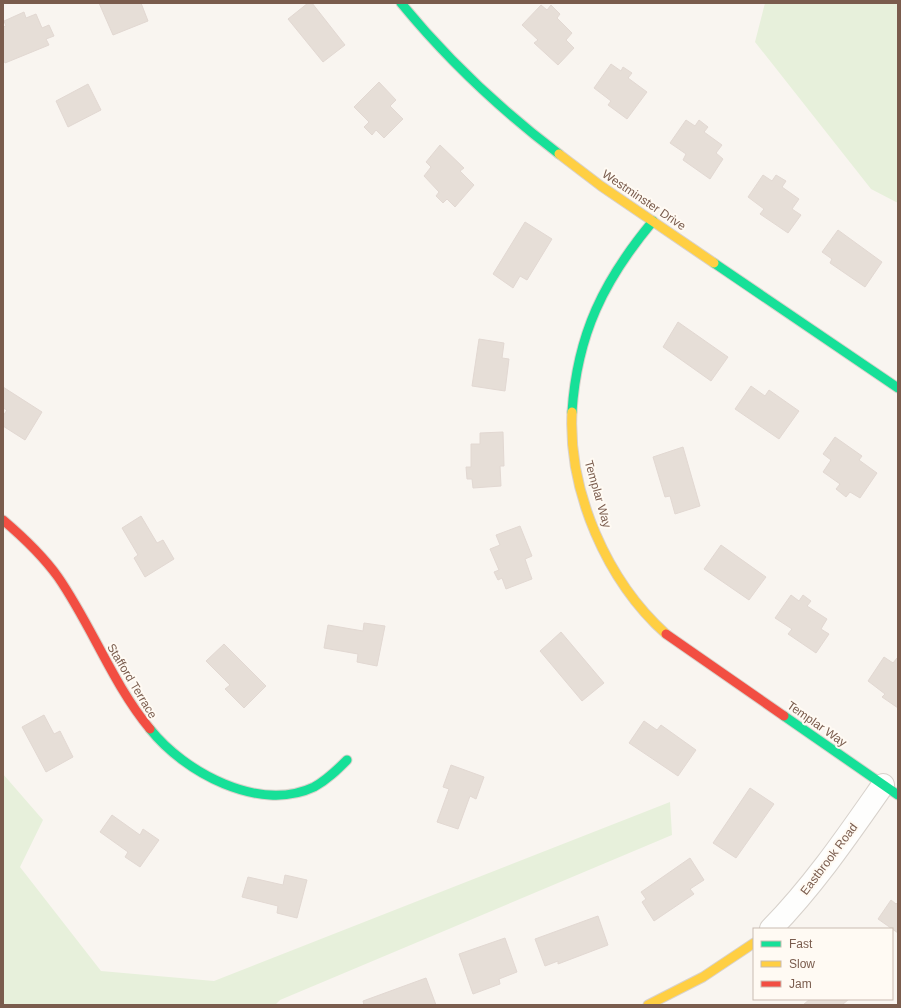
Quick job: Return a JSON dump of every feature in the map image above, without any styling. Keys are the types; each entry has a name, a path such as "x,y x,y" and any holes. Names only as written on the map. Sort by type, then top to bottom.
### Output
{"street":[{"name":"Westminster Drive","path":"400,3 423,30 477,85 531,133 601,186 898,388"},
{"name":"Templar Way","path":"653,221 610,278 597,304 584,345 574,387 572,416 573,444 581,487 594,528 612,567 628,591 646,614 666,634 890,790"},
{"name":"Stafford Terrace","path":"3,520 41,556 59,579 132,709 149,732 174,755 193,769 218,782 246,791 260,794 288,795 316,787 335,774 347,760"},
{"name":"Eastbrook Road","path":"772,928 790,910 890,790"},
{"path":"648,1005 699,981 736,958 753,944"}],"green space":[{"path":"765,3 898,3 898,203 871,189 755,42"},
{"path":"3,774 43,820 20,867 101,971 214,981 670,802 672,835 280,1000 275,1005 3,1005"}],"building":[{"path":"99,3 141,3 148,21 113,35"},
{"path":"308,3 312,3 345,45 323,62 288,19"},
{"path":"541,5 547,10 551,5 560,14 557,18 572,33 566,40 574,48 558,65 534,43 538,40 522,25"},
{"path":"24,12 26,18 36,14 42,28 49,25 54,36 46,39 49,45 5,63 3,59 3,27 6,26 4,21"},
{"path":"611,64 621,71 623,67 632,73 628,78 647,92 627,119 608,105 611,101 594,88"},
{"path":"379,82 396,100 390,106 403,119 384,138 376,130 372,135 364,127 369,122 354,107"},
{"path":"88,84 101,110 68,127 56,101"},
{"path":"686,120 695,126 699,120 708,127 704,132 722,145 716,153 723,159 710,179 683,160 686,154 670,143"},
{"path":"440,145 464,168 460,171 474,185 455,207 447,199 443,203 436,196 439,192 424,176 431,167 426,162"},
{"path":"763,175 772,181 776,175 786,181 782,187 799,199 792,209 801,215 788,233 760,214 764,209 748,197"},
{"path":"525,222 552,239 527,280 520,276 513,288 493,274"},
{"path":"838,230 882,262 865,287 830,263 832,259 822,252"},
{"path":"678,322 728,357 711,381 663,347"},
{"path":"479,339 504,343 502,358 509,359 505,391 472,386"},
{"path":"751,386 765,396 769,390 799,411 779,439 735,409"},
{"path":"3,387 42,412 25,440 3,426 3,416 7,410 3,408"},
{"path":"503,432 504,466 500,466 501,486 473,488 472,479 467,479 466,467 471,467 471,444 480,444 480,433"},
{"path":"835,437 862,456 859,460 877,473 860,498 850,492 846,497 836,489 840,484 823,472 831,460 823,454"},
{"path":"683,447 700,506 675,514 670,496 665,497 653,457"},
{"path":"141,516 157,543 163,540 174,559 145,577 134,558 138,555 122,528"},
{"path":"520,526 532,556 525,559 532,579 506,589 502,578 498,580 494,572 499,570 490,549 500,545 496,535"},
{"path":"721,545 766,577 749,600 704,569"},
{"path":"791,595 799,601 803,595 811,601 807,606 827,619 821,629 829,634 816,653 788,634 792,629 775,618"},
{"path":"364,623 385,626 377,666 357,662 358,654 324,648 328,625 363,631"},
{"path":"561,632 604,683 582,701 540,651"},
{"path":"224,644 266,686 244,708 225,689 230,685 206,661"},
{"path":"884,657 893,663 897,658 898,659 898,708 882,697 885,694 868,681"},
{"path":"44,715 54,734 60,731 73,757 46,772 22,727"},
{"path":"644,721 657,730 661,725 696,750 678,776 629,743"},
{"path":"451,765 484,777 476,799 470,796 458,829 437,822 449,789 443,787"},
{"path":"750,788 774,804 736,858 713,843"},
{"path":"112,815 140,835 143,829 159,840 140,867 125,857 128,852 100,832"},
{"path":"690,858 704,880 690,889 694,894 654,921 642,902 646,899 641,892"},
{"path":"285,875 307,880 297,918 277,913 278,906 242,897 248,877 283,885"},
{"path":"891,900 896,904 898,902 898,933 893,928 878,919"},
{"path":"598,916 608,945 558,964 558,961 545,966 535,939"},
{"path":"505,938 517,972 499,979 500,984 473,994 459,954"},
{"path":"426,978 436,1005 364,1005 363,1001"},
{"path":"809,1000 848,1000 842,1005 803,1005"}],"traffic: fast":[{"path":"401,3 456,64 516,120 559,154"},
{"path":"572,412 580,358 596,309 620,265 653,221"},
{"path":"714,263 898,388"},
{"path":"784,716 898,795"},
{"path":"150,729 182,760 202,773 224,784 247,791 270,795 293,794 314,787 332,775 347,760"}],"traffic: slow":[{"path":"559,154 601,186 714,263"},
{"path":"572,412 572,442 577,473 584,503 595,533 609,562 626,588 645,613 666,634"},
{"path":"648,1005 703,977 753,944"}],"traffic: jam":[{"path":"3,520 32,547 58,577 124,693 150,729"},
{"path":"666,634 784,716"}]}
